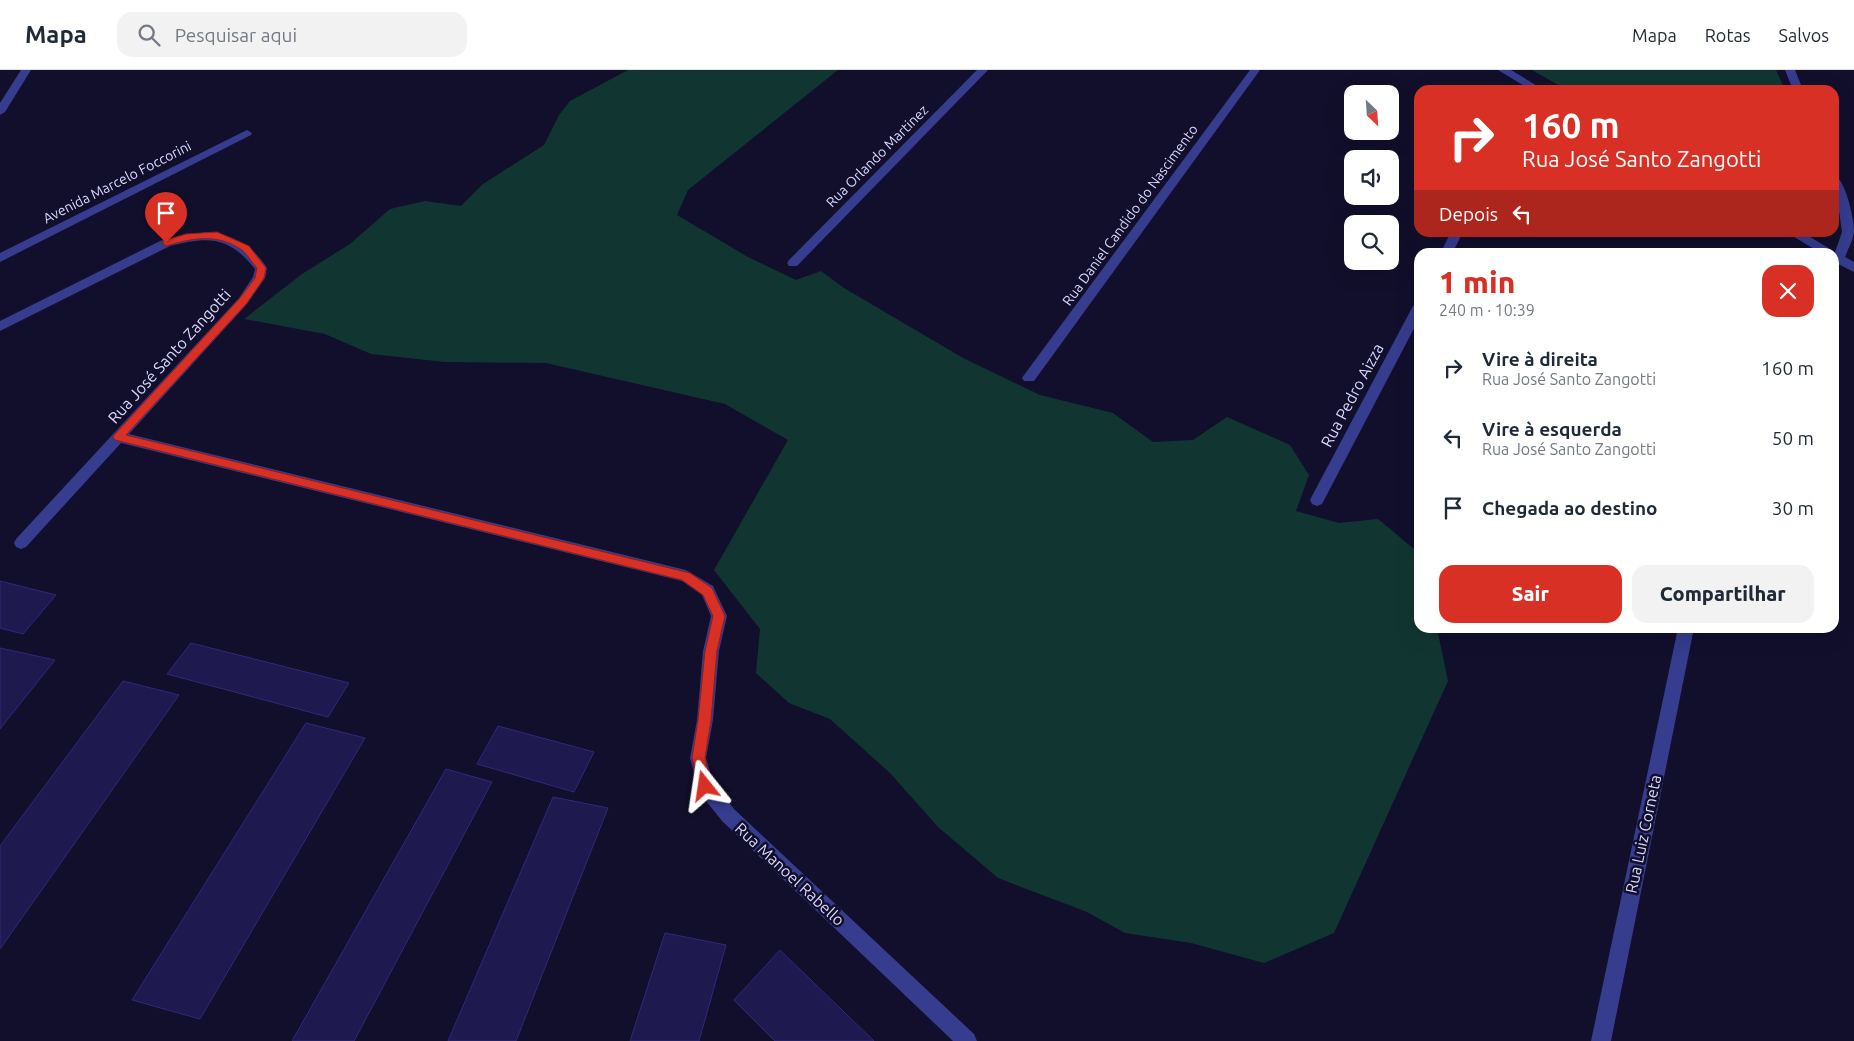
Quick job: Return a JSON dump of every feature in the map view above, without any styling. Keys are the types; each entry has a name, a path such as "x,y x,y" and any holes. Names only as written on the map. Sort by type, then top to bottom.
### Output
{"street":[{"path":"0,112 26,70"},
{"name":"Rua Orlando Martinez","path":"793,263 983,70"},
{"name":"Rua Daniel Candido do Nascimento","path":"1029,378 1255,70"},
{"path":"1503,70 1530,85"},
{"path":"1790,70 1796,85"},
{"name":"Avenida Marcelo Foccorini","path":"0,258 247,133"},
{"path":"1838,248 1848,232 1844,204 1839,192"},
{"name":"Rua José Santo Zangotti","path":"0,326 166,243 186,237 217,235 246,248 261,268 259,278 243,301 21,543"},
{"path":"1800,237 1818,248"},
{"path":"1839,260 1854,268"},
{"name":"Rua Pedro Aizza","path":"1317,500 1414,316"},
{"name":"Rua Manoel Rabello","path":"118,437 686,576 708,591 719,616 711,651 705,720 698,758 705,786 728,815 967,1041"},
{"name":"Rua Luiz Corneta","path":"1601,1041 1685,633"}],"green space":[{"path":"628,70 838,70 688,190 677,215 748,257 796,280 821,271 844,288 963,358 1040,395 1113,413 1153,442 1193,440 1227,417 1290,445 1309,475 1296,511 1339,523 1378,519 1414,549 1414,633 1438,633 1448,681 1334,933 1264,963 1191,943 1125,933 1087,912 998,878 938,827 890,773 830,719 789,703 756,673 760,629 714,570 788,440 725,404 546,363 445,362 371,354 325,334 244,319 302,274 350,244 390,209 425,201 461,206 483,184 544,145 559,115 570,101"},
{"path":"1532,70 1776,70 1783,85 1558,85"}],"building":[{"path":"0,581 56,595 23,634 0,628"},
{"path":"191,643 349,683 328,717 167,674"},
{"path":"0,648 55,660 0,729"},
{"path":"123,681 179,695 0,949 0,846"},
{"path":"306,723 365,738 200,1019 132,1000"},
{"path":"498,726 594,752 574,792 477,764"},
{"path":"446,769 492,782 354,1041 292,1041"},
{"path":"553,797 608,808 516,1041 448,1041"},
{"path":"665,933 726,945 699,1041 630,1041"},
{"path":"780,950 874,1041 775,1041 734,1000"}],"route":[{"path":"166,243 186,237 217,235 246,248 261,268 259,278 243,301 118,437 686,576 708,591 719,616 711,651 706,686 705,720 698,758 705,786"}]}
